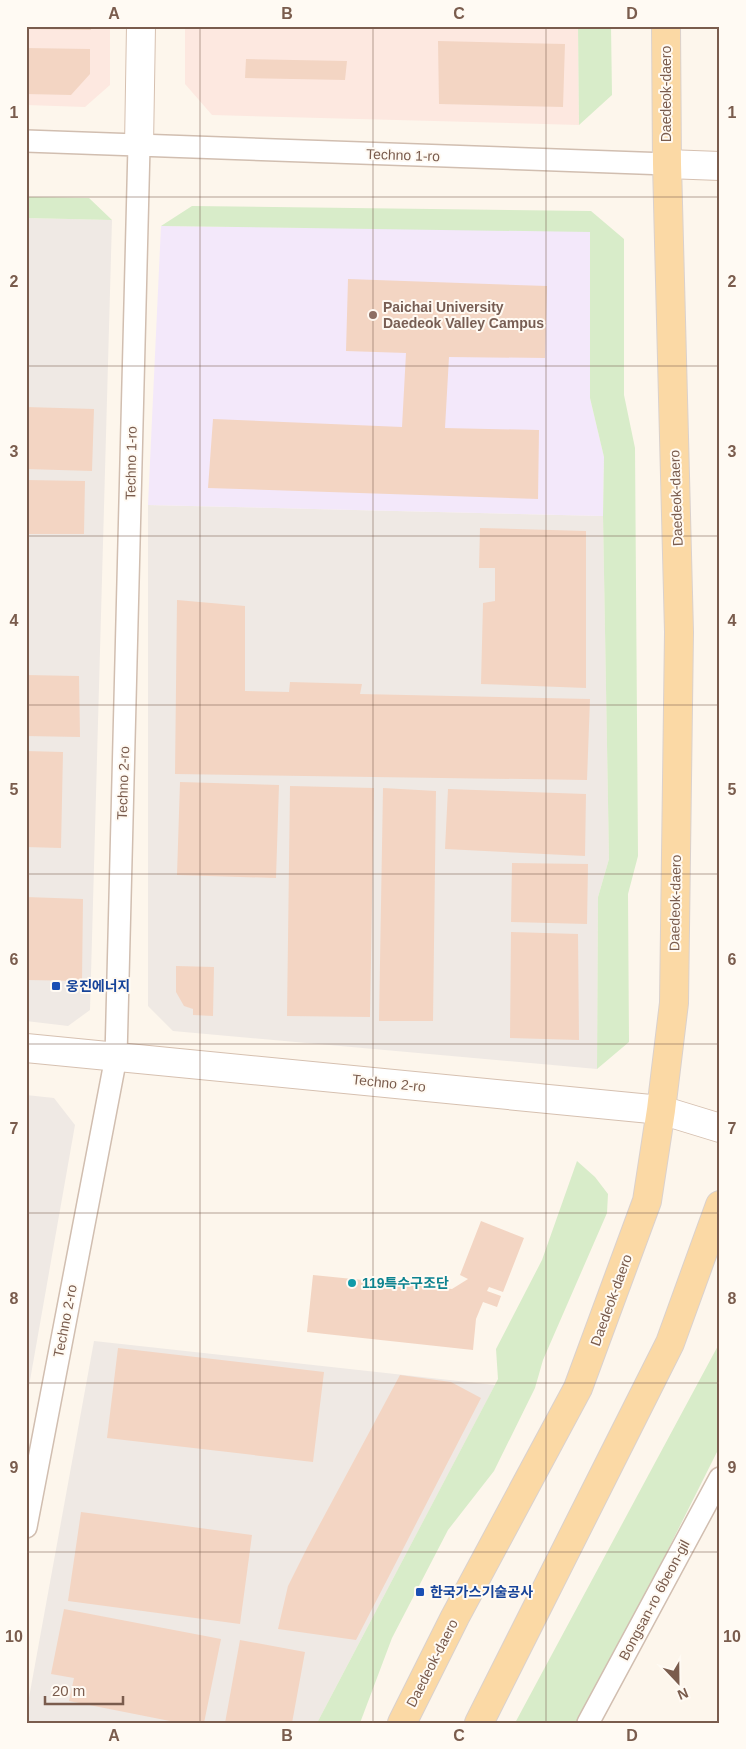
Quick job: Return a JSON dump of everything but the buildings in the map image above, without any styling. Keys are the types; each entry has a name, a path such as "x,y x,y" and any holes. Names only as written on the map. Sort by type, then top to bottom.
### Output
{"main road":[{"name":"Techno 1-ro","path":"139,146 141,26"},
{"name":"Daedeok-daero","path":"402,1723 455,1617 578,1388 647,1200 661,1110 674,1003 679,632 667,164 666,26"},
{"path":"667,164 720,166"},
{"name":"Techno 2-ro","path":"26,1048 661,1110 720,1128"},
{"path":"479,1723 670,1343 720,1205"}],"street":[{"name":"Techno 1-ro","path":"26,141 667,164"},
{"name":"Techno 1-ro","path":"127,630 139,146"},
{"name":"Techno 2-ro","path":"26,1527 116,1057 127,630"},
{"name":"Bongsan-ro 6beon-gil","path":"588,1723 720,1478"}],"shaded area":[{"path":"26,26 110,26 110,85 85,107 26,105"},
{"path":"185,26 578,26 579,125 212,115 185,84"},
{"path":"26,218 112,220 90,1010 68,1026 26,1021"},
{"name":"Paichai University Daedeok Valley Campus","path":"161,226 590,231 590,398 604,457 603,516 148,505"},
{"path":"148,505 603,516 609,859 598,897 597,1069 173,1031 148,1006"},
{"path":"26,1095 54,1098 75,1125 26,1403"},
{"path":"94,1341 495,1385 317,1723 26,1723 26,1714"}],"green space":[{"path":"578,26 611,26 612,95 579,125"},
{"path":"26,197 89,198 112,220 26,218"},
{"path":"192,206 591,211 624,239 624,395 635,448 638,856 628,894 629,1042 597,1069 598,897 609,859 603,516 604,457 590,398 590,232 161,226"},
{"path":"577,1161 595,1177 608,1194 607,1213 543,1360 535,1388 494,1471 448,1530 392,1638 360,1723 317,1723 498,1379 496,1349 542,1260"},
{"path":"720,1342 720,1446 581,1723 515,1723"}],"place":[{"name":"Paichai University Daedeok Valley Campus","path":"373,315"},
{"name":"웅진에너지","path":"56,986"},
{"name":"119특수구조단","path":"352,1283"},
{"name":"한국가스기술공사","path":"420,1592"}]}
